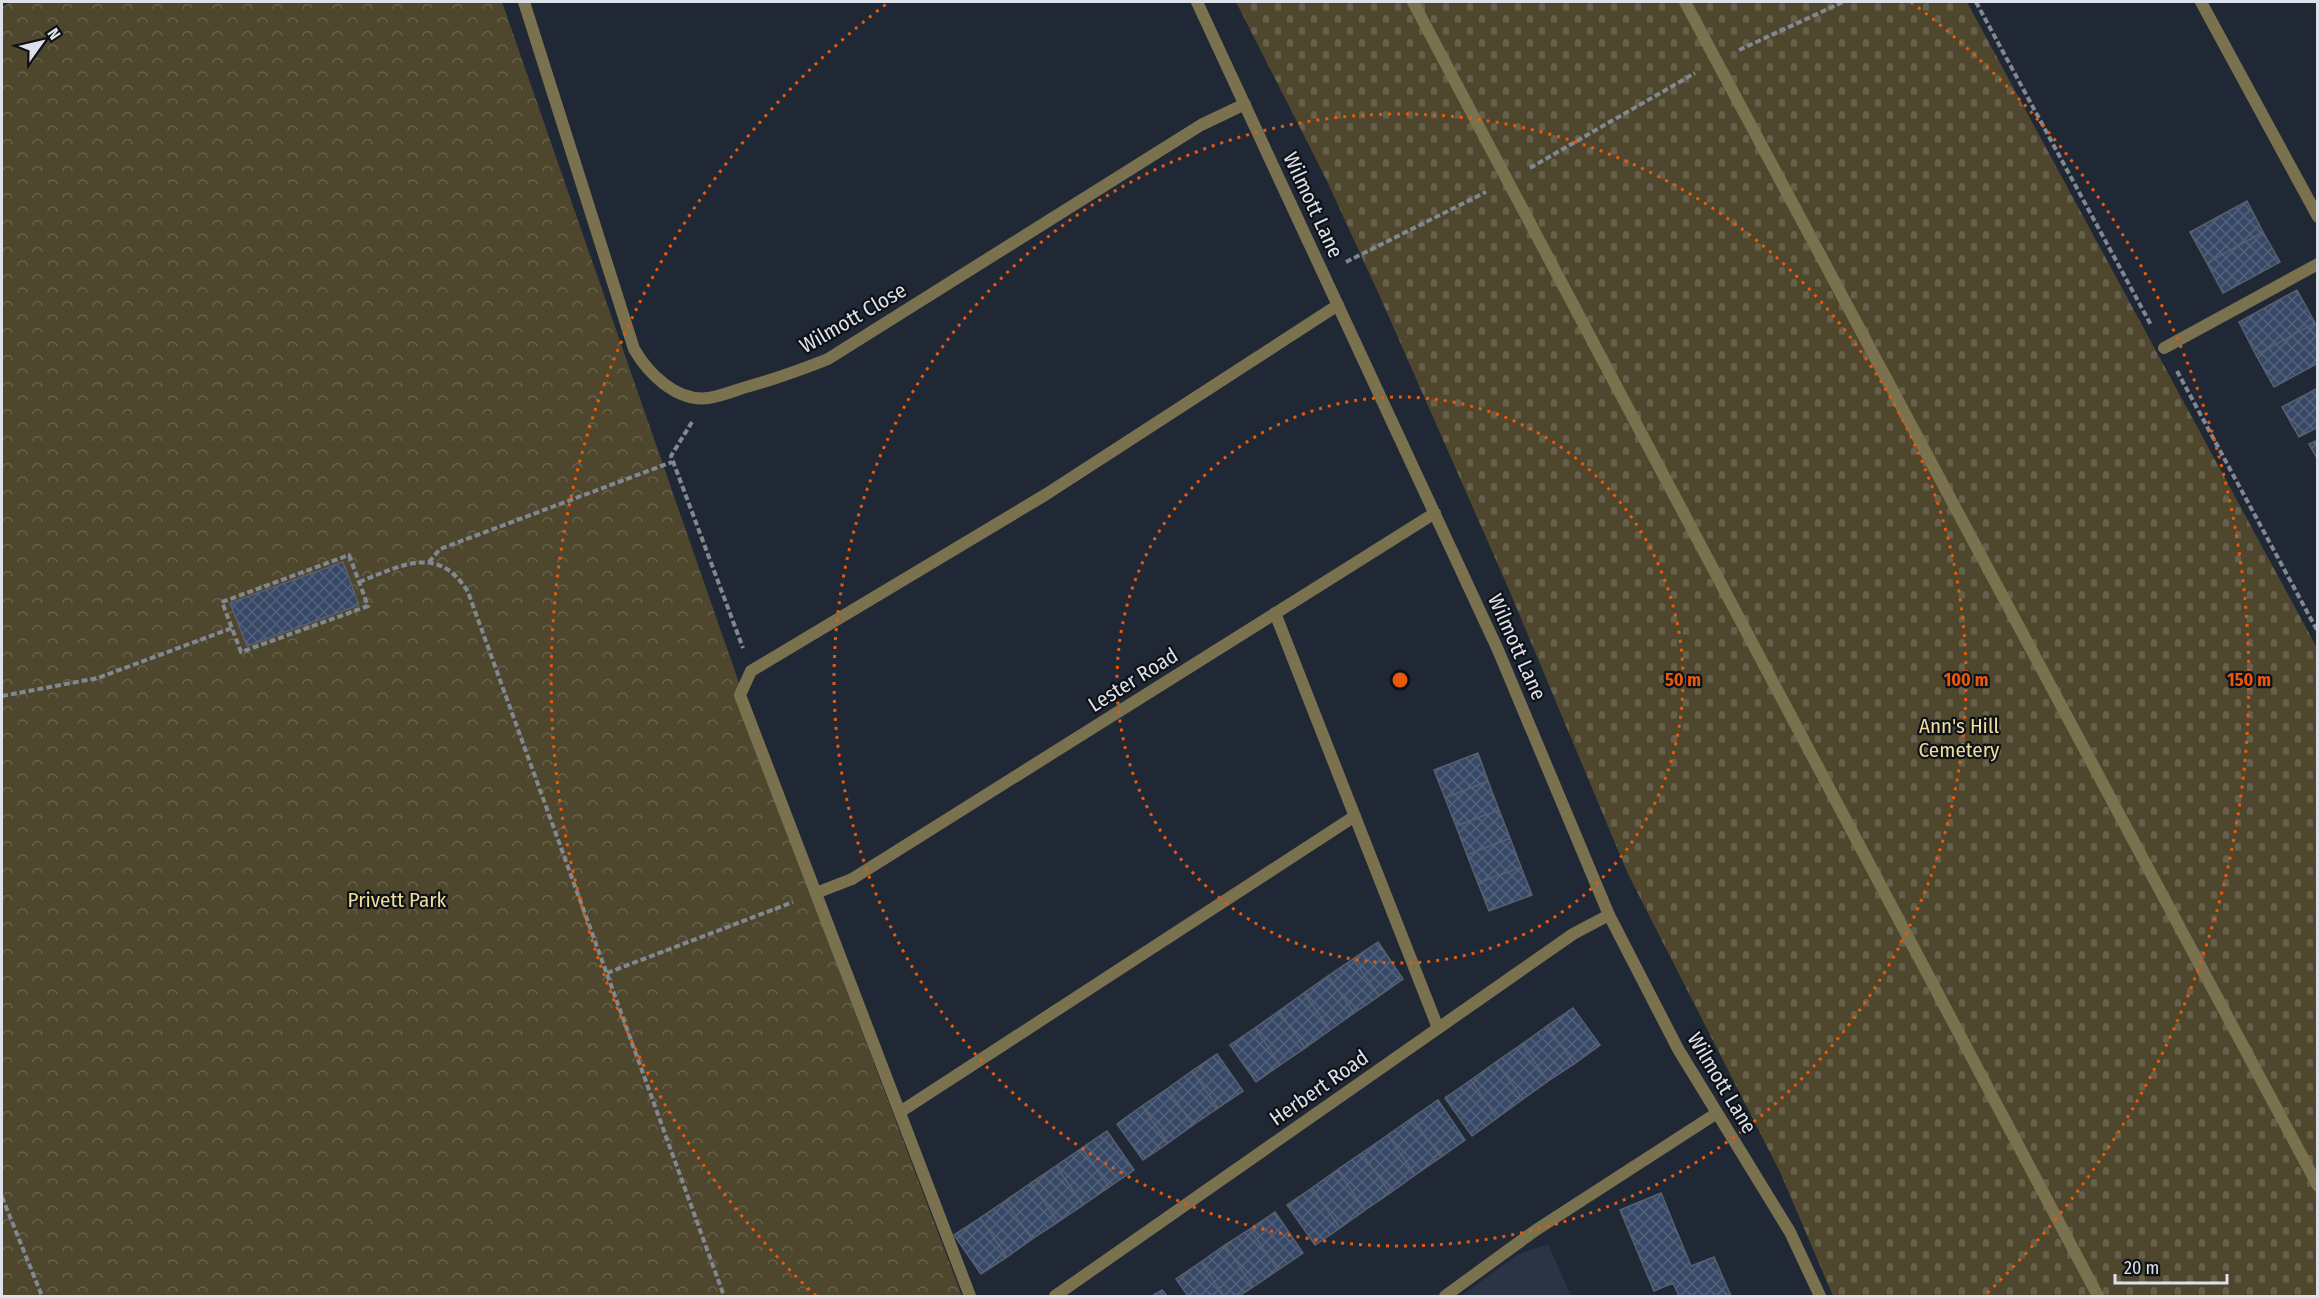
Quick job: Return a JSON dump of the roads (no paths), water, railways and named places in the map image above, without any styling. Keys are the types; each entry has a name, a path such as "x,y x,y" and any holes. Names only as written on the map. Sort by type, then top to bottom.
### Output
{"street":[{"name":"Wilmott Close","path":"524,2 634,349 645,368 664,384 687,395 706,398 791,374 828,359 1202,125 1245,104"},
{"name":"Wilmott Lane","path":"1197,2 1498,650 1609,915 1659,1016 1790,1232 1820,1296"},
{"path":"1413,2 2098,1296"},
{"path":"1686,2 2318,1186"},
{"path":"2201,2 2318,217"},
{"path":"2164,348 2318,264"},
{"path":"970,1296 740,695 751,671 1045,495 1338,304"},
{"name":"Lester Road","path":"816,893 852,879 1435,513"},
{"path":"1275,613 1438,1028"},
{"path":"900,1112 1354,816"},
{"name":"Herbert Road","path":"1054,1296 1573,934 1609,915"},
{"path":"1445,1296 1536,1230 1717,1113"}],"park label":[{"name":"Ann's Hill Cemetery","path":"1959,738"},
{"name":"Privett Park","path":"397,900"}]}
